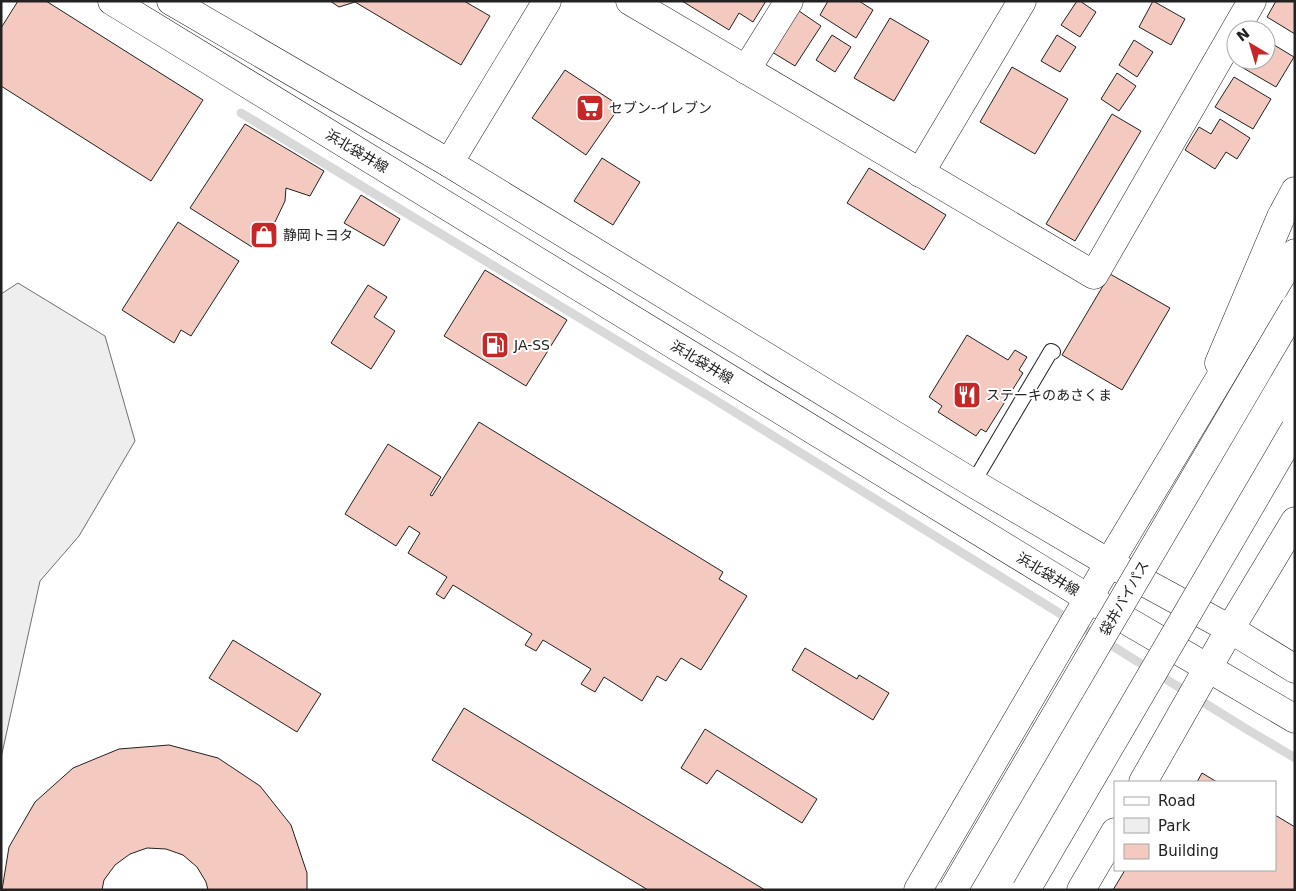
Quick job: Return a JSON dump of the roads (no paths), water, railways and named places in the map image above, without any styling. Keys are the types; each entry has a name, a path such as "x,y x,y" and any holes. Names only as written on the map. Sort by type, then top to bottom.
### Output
{"main road":[{"name":"浜北袋井線","path":"112,1 1088,598 1295,719"},
{"path":"170,1 449,163 973,483 1109,563 1230,629 1295,669"},
{"path":"449,163 547,1"},
{"path":"630,1 1094,275 1252,1"},
{"path":"746,70 789,1"},
{"path":"920,173 1022,1"},
{"path":"1200,408 1280,217 1295,191"},
{"path":"918,890 1200,408 1295,253"},
{"name":"袋井バイパス","path":"953,890 1295,307"},
{"path":"1026,890 1295,429"},
{"path":"1144,781 1230,629 1295,521"},
{"path":"1082,890 1114,834"}],"lane":[{"path":"973,483 1051,351 1053,352"}],"waterway":[{"path":"241,113 712,398 1295,758"}],"place":[{"name":"セブン-イレブン","path":"590,108"},
{"name":"静岡トヨタ","path":"264,235"},
{"name":"JA-SS","path":"495,345"},
{"name":"ステーキのあさくま","path":"967,395"}]}
